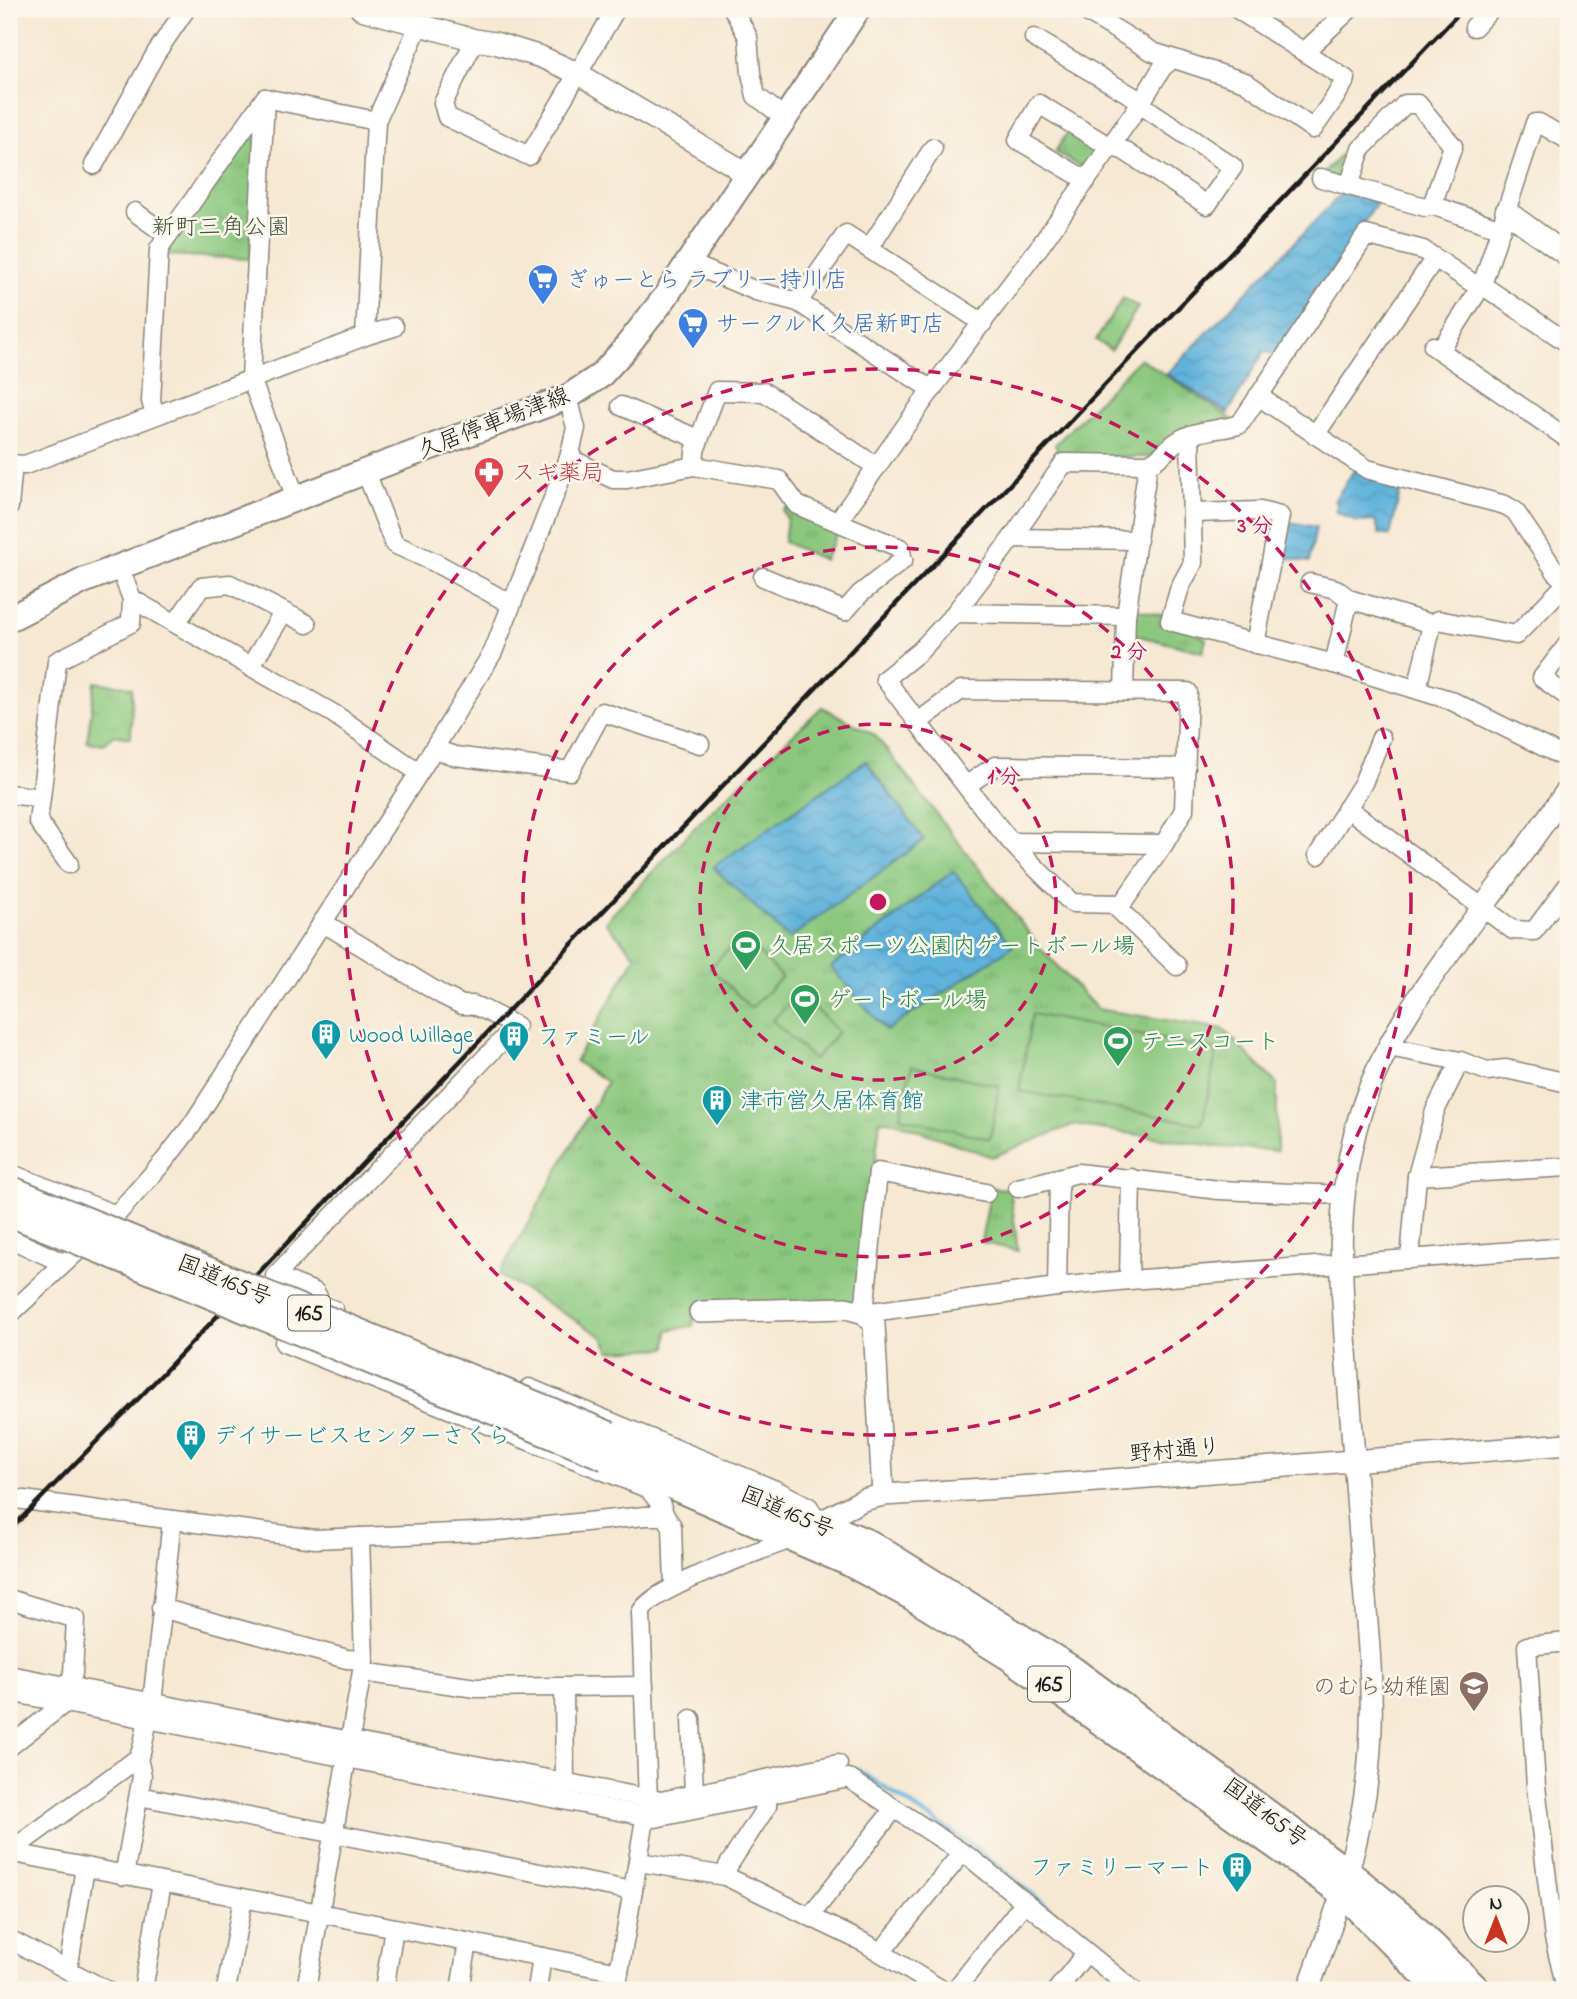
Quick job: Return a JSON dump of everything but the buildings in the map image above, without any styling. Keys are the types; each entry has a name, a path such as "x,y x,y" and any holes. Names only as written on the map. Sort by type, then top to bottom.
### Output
{"highway":[{"name":"国道165号","path":"9,1190 807,1530 848,1561 914,1596 1010,1656 1406,1922 1476,1990"},
{"name":"国道165号","path":"9,1211 608,1446"},
{"name":"国道165号","path":"1346,1883 1441,1990"}],"main road":[{"name":"久居停車場津線","path":"9,620 51,596 119,566 568,397 600,376 623,351 689,263 858,9"}],"street":[{"path":"94,164 156,53 186,9"},
{"path":"361,9 541,57 577,73 733,165 745,177"},
{"path":"474,40 443,103 447,117 529,156 616,9"},
{"path":"733,9 748,37 756,96 785,118"},
{"path":"1083,9 1153,52 1245,82 1313,129 1346,79 1237,9"},
{"path":"1304,52 1350,9"},
{"path":"1474,27 1491,9"},
{"path":"365,336 376,121 419,25"},
{"path":"1034,38 1134,97 1140,104 1233,167 1207,205 1123,150 1110,146 1039,104 1018,140 1086,180"},
{"path":"838,521 1086,180 1162,68 1172,59"},
{"path":"265,98 376,121"},
{"path":"155,414 151,401 159,249 265,98"},
{"path":"265,98 251,379 296,498"},
{"path":"1349,186 1361,149 1405,104 1418,104 1452,146 1432,205"},
{"path":"1568,140 1535,123 1481,286 1436,348 1568,439"},
{"path":"869,249 933,148"},
{"path":"1321,178 1425,207 1432,205 1504,220 1568,256"},
{"path":"135,212 168,236"},
{"path":"798,302 846,234 983,323"},
{"path":"918,722 961,690 1188,692 1184,810 1122,904 1072,903 1012,842 967,785 918,722 885,679 920,651 955,612 1065,463 1148,464 1159,460 1177,441 1238,425 1366,234 1423,250 1568,343"},
{"path":"1315,435 1435,258"},
{"path":"689,263 756,291 798,302 932,390"},
{"path":"9,507 11,464 25,465 155,414 394,327"},
{"path":"694,466 698,439 717,391 764,393 877,467"},
{"path":"1258,396 1354,461 1379,474 1505,505 1515,511 1558,575 1568,582 1537,617 1516,635 1438,620 1432,624 1417,690"},
{"path":"9,1315 116,1215 192,1125 434,749 493,652 569,458 576,428 568,397"},
{"path":"621,406 698,439"},
{"path":"1190,436 1193,563 1180,587 1170,621 1334,664 1450,700 1568,759"},
{"path":"569,458 613,480 627,480 694,466 779,481 797,505 900,548 903,560 860,594 845,611 763,577"},
{"path":"1124,690 1126,616 1148,464"},
{"path":"366,472 394,544 434,562 511,604"},
{"path":"1192,513 1260,511 1280,516 1255,644"},
{"path":"1012,538 1138,540"},
{"path":"69,864 38,821 57,661 131,623 132,598 119,566"},
{"path":"1310,583 1336,589 1349,599 1432,624"},
{"path":"176,623 201,587 230,584 307,624"},
{"path":"132,598 334,714 418,772"},
{"path":"1334,664 1349,599"},
{"path":"955,612 1126,616"},
{"path":"250,667 283,613"},
{"path":"1568,644 1542,678 1568,697"},
{"path":"434,749 455,756 570,771 602,712 700,744"},
{"path":"1318,855 1363,783 1381,738"},
{"path":"967,785 995,766 1186,768"},
{"path":"1308,1990 1346,1883 1359,1837 1367,1788 1371,1714 1367,1624 1340,1265 1343,1195 1360,1114 1389,1047 1430,979 1568,789"},
{"path":"9,794 41,798"},
{"path":"1347,808 1513,930 1534,931 1568,885"},
{"path":"1012,842 1164,844"},
{"path":"1113,904 1177,966"},
{"path":"322,922 442,995 463,1005 473,1005 485,1010 516,1026 275,1276 315,1292 318,1297 284,1343 649,1489 672,1526 674,1586"},
{"path":"1389,1047 1460,1061 1487,1071 1506,1069 1568,1083"},
{"path":"1410,1259 1417,1176 1435,1111 1460,1061"},
{"path":"1417,1176 1568,1167"},
{"path":"883,1495 874,1324 864,1313 878,1172 986,1193"},
{"path":"9,1173 116,1215"},
{"path":"1018,1188 1077,1173 1219,1191 1343,1195"},
{"path":"1057,1287 1059,1178"},
{"path":"1129,1280 1131,1178"},
{"path":"9,1238 63,1263"},
{"path":"701,1312 846,1308 864,1313 1129,1280 1568,1247"},
{"path":"316,1303 778,1491 809,1507 807,1530 674,1586 647,1603 641,1613 647,1807 616,1990"},
{"name":"野村通り","path":"807,1530 863,1500 883,1495 1033,1486 1568,1444"},
{"path":"9,1498 315,1539 498,1531 665,1516"},
{"path":"124,1876 142,1776 138,1758 150,1711 172,1520"},
{"path":"306,1990 363,1666 360,1537"},
{"path":"9,1600 76,1619 74,1673 68,1695 9,1747"},
{"path":"161,1608 348,1659 363,1666 476,1688 644,1686"},
{"path":"1568,1642 1527,1646 1536,1786 1554,1938 1565,1984 1568,1986"},
{"path":"9,1675 68,1695 647,1807 661,1801 838,1764"},
{"path":"563,1791 564,1688"},
{"path":"9,1692 68,1695"},
{"path":"691,1719 694,1794"},
{"path":"9,1852 138,1758"},
{"path":"647,1807 655,1818 848,1778 962,1853 1133,1990"},
{"path":"725,1876 728,1866 767,1806 768,1795"},
{"path":"139,1796 634,1891"},
{"path":"810,1916 894,1809"},
{"path":"9,1852 620,1972"},
{"path":"881,1952 962,1853"},
{"path":"639,1861 725,1876 881,1952 942,1990"},
{"path":"68,1969 85,1868"},
{"path":"143,1990 162,1883"},
{"path":"226,1990 243,1899"},
{"path":"956,1990 1024,1903"},
{"path":"384,1990 394,1928"},
{"path":"9,1941 106,1990"},
{"path":"460,1990 468,1942"},
{"path":"1057,1990 1086,1954"},
{"path":"537,1990 542,1957"}],"green space":[{"path":"1069,130 1101,148 1085,169 1055,152"},
{"path":"1359,132 1361,136 1345,181 1323,173 1346,150 1344,146"},
{"name":"新町三角公園","path":"248,136 257,140 250,259 167,255 166,251"},
{"path":"1123,298 1138,307 1111,350 1096,340"},
{"path":"1140,358 1232,419 1148,457 1061,456 1055,445"},
{"path":"787,507 839,530 824,560 784,542 787,519 783,511"},
{"path":"1135,609 1165,616 1206,639 1203,652 1131,634"},
{"path":"95,682 132,688 131,738 114,735 104,744 87,742"},
{"path":"822,707 875,735 1043,951 1097,1009 1223,1029 1277,1084 1277,1151 1221,1147 1073,1125 992,1157 895,1122 880,1120 860,1302 695,1307 693,1326 668,1330 667,1348 610,1351 603,1337 499,1275 607,1082 575,1061 636,956 605,922 699,823"},
{"name":"久居スポーツ公園内ゲートボール場","path":"742,936 782,977 751,1008 710,968"},
{"name":"ゲートボール場","path":"801,993 838,1032 814,1060 772,1020"},
{"name":"テニスコート","path":"1032,1014 1217,1050 1202,1124 1019,1091"},
{"path":"912,1066 999,1086 990,1139 900,1117"},
{"path":"991,1188 1010,1189 1018,1251 981,1242"}],"water":[{"path":"1343,192 1378,201 1277,356 1264,351 1228,413 1167,374"},
{"path":"1355,469 1394,484 1400,492 1390,536 1379,534 1376,521 1357,522 1335,511 1338,504 1334,501"},
{"path":"1289,522 1316,527 1309,562 1283,557"},
{"path":"866,761 924,840 789,939 713,867"},
{"path":"953,871 1013,946 886,1031 831,967"}],"waterway":[{"path":"848,1771 858,1770 977,1849 1150,1990"}],"railway":[{"path":"9,1531 143,1394 1463,9"}],"place":[{"name":"ぎゅーとら ラブリー持川店","path":"543,306"},
{"name":"サークルＫ久居新町店","path":"693,350"},
{"name":"スギ薬局","path":"489,499"},
{"name":"久居スポーツ公園内ゲートボール場","path":"746,972"},
{"name":"ゲートボール場","path":"805,1026"},
{"name":"Wood Willage","path":"326,1061"},
{"name":"ファミール","path":"514,1063"},
{"name":"テニスコート","path":"1118,1068"},
{"name":"津市営久居体育館","path":"717,1127"},
{"name":"デイサービスセンターさくら","path":"191,1462"},
{"name":"のむら幼稚園","path":"1474,1713"},
{"name":"ファミリーマート","path":"1237,1894"}]}
